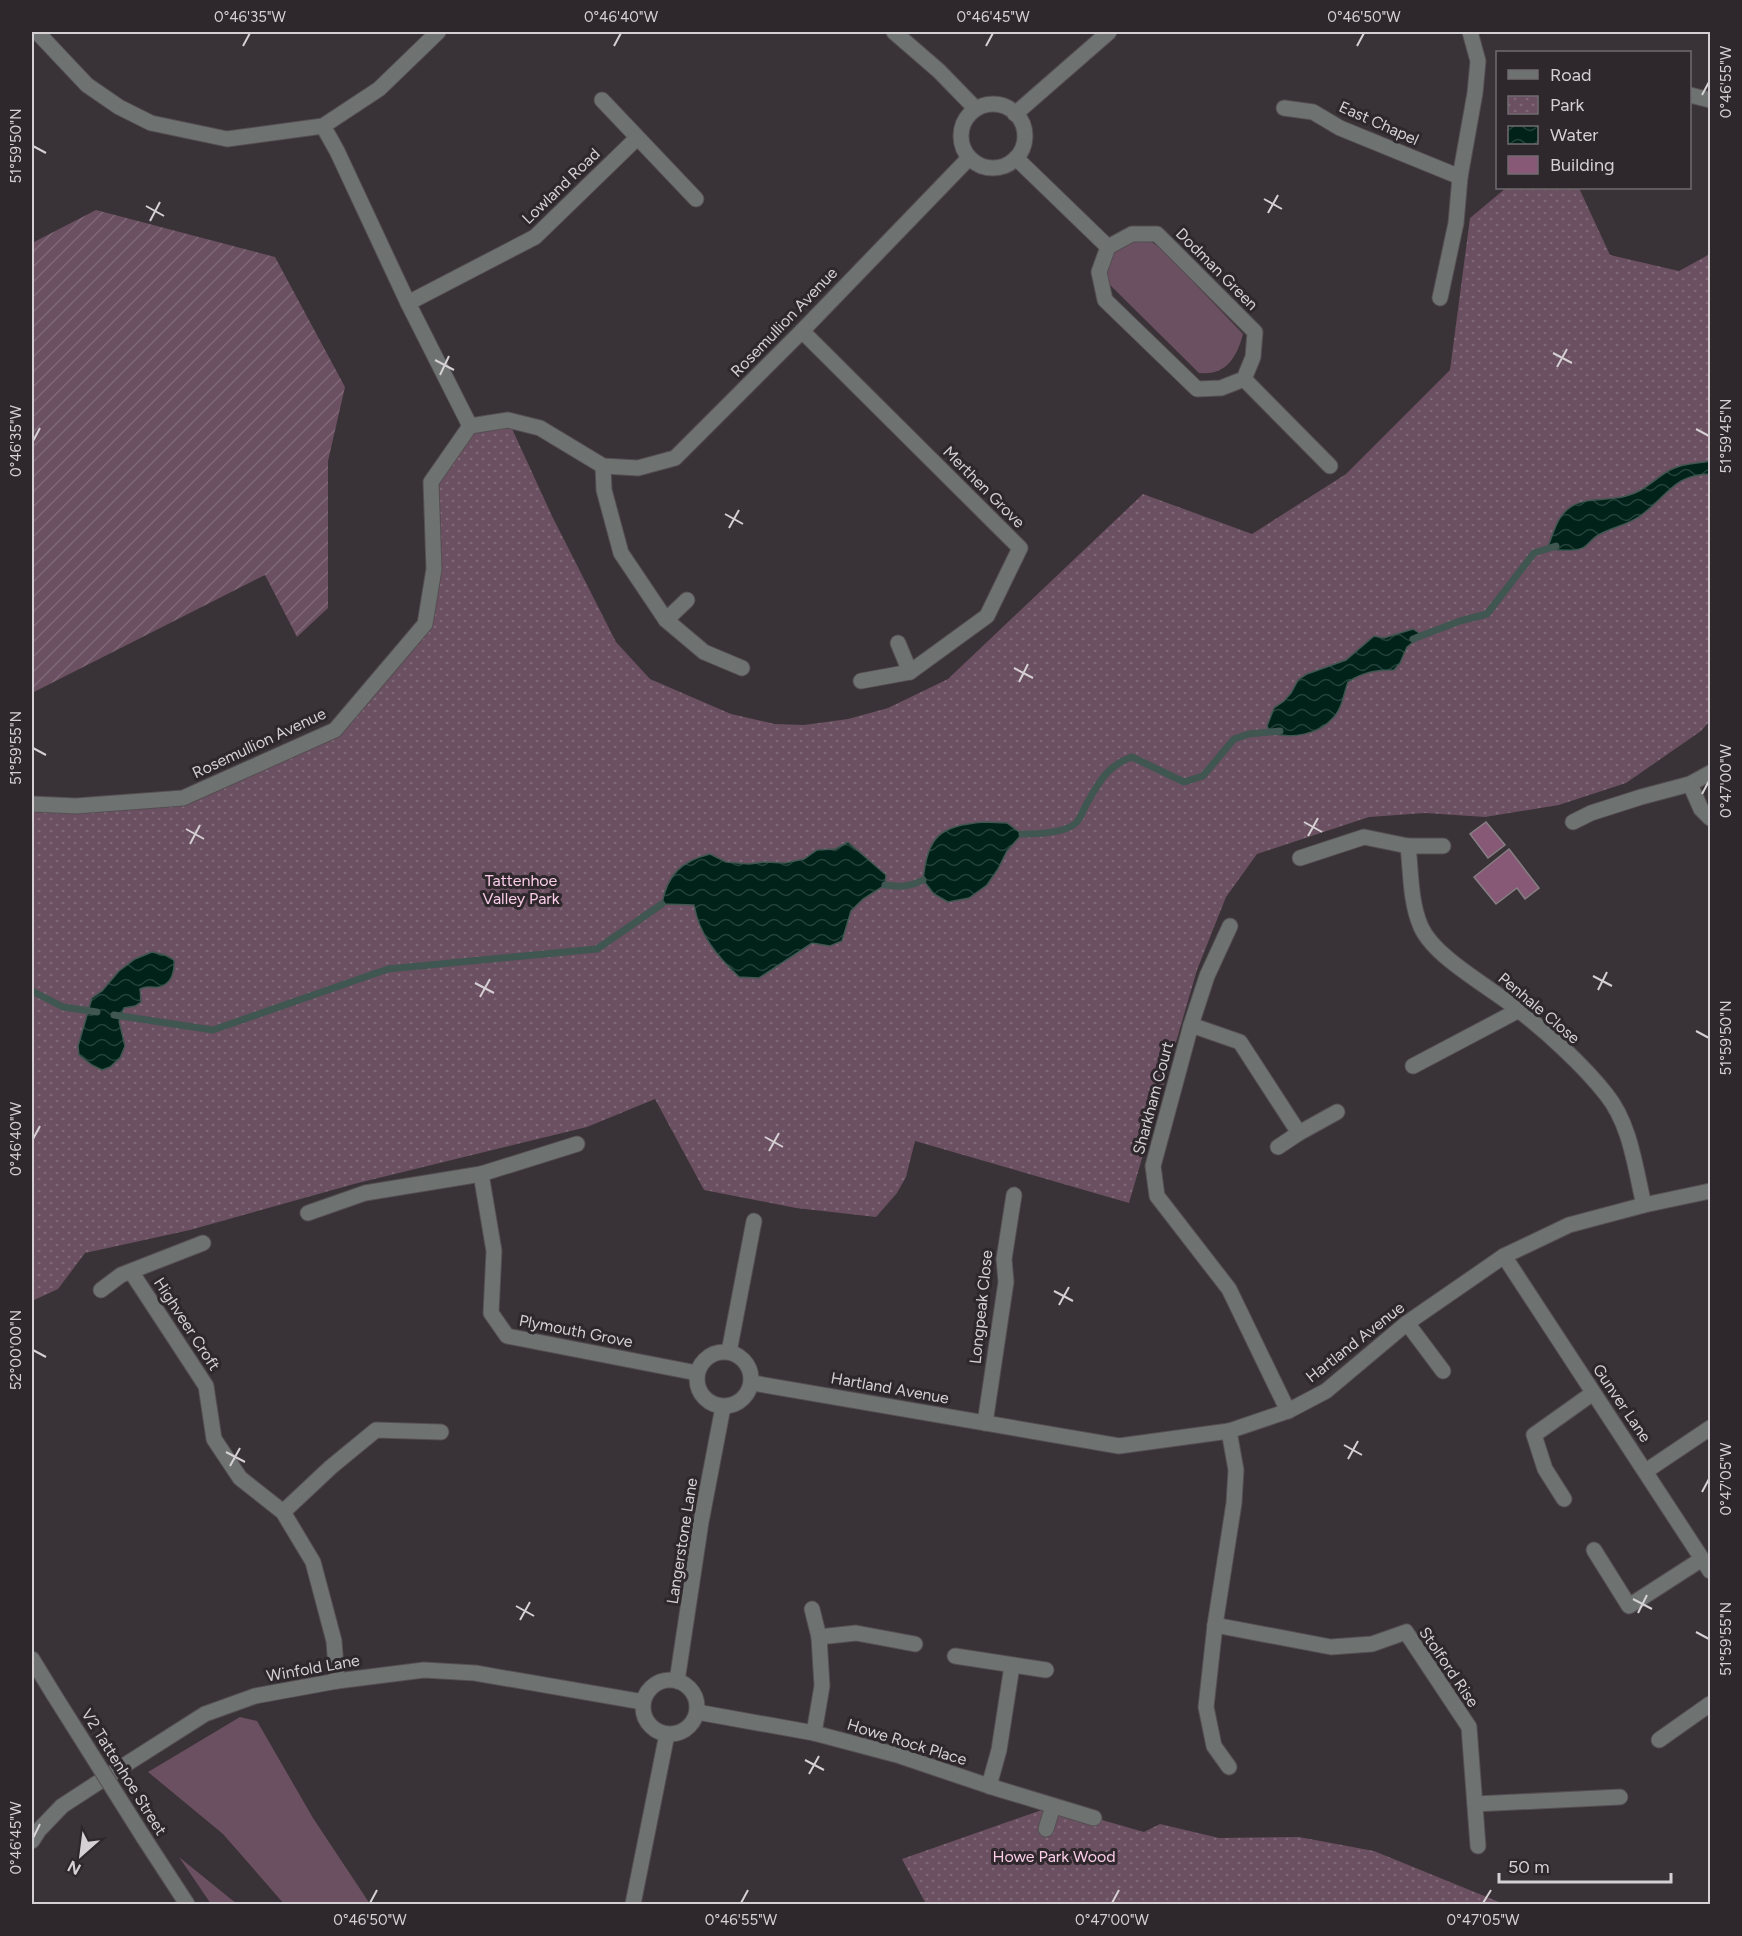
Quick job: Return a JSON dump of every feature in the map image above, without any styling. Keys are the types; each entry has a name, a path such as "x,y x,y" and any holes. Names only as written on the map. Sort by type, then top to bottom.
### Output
{"street":[{"path":"37,32 87,86 119,107 151,123 227,139 323,126 379,89 438,32"},
{"path":"894,32 939,71 976,109"},
{"path":"1015,114 1109,32"},
{"path":"1440,298 1456,223 1460,177 1475,93 1478,61 1470,32"},
{"path":"1691,95 1710,100"},
{"path":"602,100 696,199"},
{"path":"986,105 996,105 1015,114 1023,128 1024,136 1024,144 1016,158 1001,167 992,168 975,163 969,158 961,141 961,132 964,123 976,109 986,105"},
{"name":"East Chapel","path":"1284,108 1313,112 1340,128 1460,177"},
{"path":"323,126 470,426"},
{"name":"Lowland Road","path":"408,303 535,237 637,138"},
{"name":"Rosemullion Avenue","path":"32,804 76,806 183,798 335,730 425,624 434,569 431,482 470,426 508,420 540,428 603,466 638,468 675,458 802,331 969,158"},
{"path":"1016,158 1108,247 1100,272 1105,300 1197,389 1221,388 1244,379 1329,466"},
{"name":"Dodman Green","path":"1108,247 1132,234 1157,234 1254,332 1253,357 1244,379"},
{"name":"Merthen Grove","path":"802,331 1020,548 987,616 910,672 861,681"},
{"path":"603,466 604,490 621,553 666,620 704,652 742,668"},
{"path":"666,620 687,600"},
{"path":"898,643 910,672"},
{"path":"1573,822 1591,813 1690,784 1710,773"},
{"path":"1690,784 1701,809 1710,818"},
{"path":"1300,858 1364,837 1408,846 1443,846"},
{"name":"Penhale Close","path":"1408,846 1415,907 1422,928 1433,945 1448,959 1519,1010 1565,1051 1607,1094 1623,1121 1644,1205"},
{"path":"1191,1025 1207,976 1230,926"},
{"path":"1413,1066 1519,1010"},
{"name":"Sharkham Court","path":"1288,1411 1229,1289 1157,1196 1153,1166 1191,1025 1240,1042 1299,1133"},
{"path":"1278,1148 1299,1133 1337,1112"},
{"path":"308,1213 365,1193 481,1174 577,1144"},
{"name":"Plymouth Grove","path":"481,1174 494,1251 491,1313 507,1336 697,1373"},
{"name":"Hartland Avenue","path":"753,1383 1119,1446 1229,1431 1288,1411 1326,1391 1407,1323 1504,1256 1569,1225 1644,1205 1710,1191"},
{"name":"Longpeak Close","path":"985,1423 1006,1282 1004,1259 1014,1195"},
{"path":"729,1352 754,1221"},
{"name":"Highveer Croft","path":"101,1290 121,1275 132,1273 203,1243"},
{"name":"Gunver Lane","path":"1504,1256 1647,1471 1706,1565"},
{"name":"Highveer Croft","path":"132,1273 206,1386 214,1439 240,1478 283,1512 313,1562 334,1641 337,1681"},
{"path":"1407,1323 1443,1371"},
{"path":"719,1352 729,1352 745,1361 753,1383 748,1394 741,1401 732,1406 723,1407 706,1400 698,1389 697,1373 707,1357 719,1352"},
{"path":"1564,1499 1545,1469 1534,1435 1593,1393"},
{"name":"Langerstone Lane","path":"677,1682 701,1522 723,1407"},
{"path":"1647,1471 1710,1428"},
{"path":"283,1512 331,1467 376,1430 441,1432"},
{"path":"1229,1431 1236,1470 1234,1503 1215,1625 1206,1707 1214,1746 1229,1767"},
{"path":"1594,1550 1629,1606 1706,1565"},
{"path":"812,1609 819,1637 822,1686 814,1734"},
{"name":"Stolford Rise","path":"1215,1625 1330,1647 1372,1644 1406,1632 1468,1727 1478,1846"},
{"path":"819,1637 856,1633 915,1644"},
{"path":"955,1656 1046,1670"},
{"name":"V2 Tattenhoe Street","path":"32,1659 187,1905"},
{"path":"989,1786 999,1750 1012,1666"},
{"name":"Winfold Lane","path":"32,1841 39,1830 62,1806 205,1714 255,1696 337,1681 424,1670 475,1673 643,1702"},
{"path":"668,1680 684,1684 695,1696 697,1712 690,1726 683,1731 667,1734 658,1732 646,1720 643,1702 652,1687 668,1680"},
{"path":"1659,1740 1710,1704"},
{"name":"Howe Rock Place","path":"697,1712 814,1734 897,1755 1094,1818"},
{"path":"633,1905 667,1734"},
{"path":"1475,1804 1620,1797"},
{"path":"1046,1829 1053,1806"}],"green space":[{"name":"Tattenhoe Valley Park","path":"1505,189 1579,189 1610,255 1679,271 1710,254 1710,721 1701,731 1626,783 1559,805 1485,817 1425,813 1369,817 1257,854 1226,897 1197,970 1129,1203 915,1141 906,1177 897,1193 876,1217 796,1208 704,1190 655,1099 587,1127 354,1184 190,1230 85,1253 58,1289 32,1301 32,804 183,798 335,730 425,624 431,482 470,426 508,420 552,516 616,642 650,679 731,714 775,724 804,725 848,719 888,708 948,679 1143,494 1252,534 1346,474 1450,370 1470,218"},
{"path":"96,210 275,257 345,387 328,461 328,608 297,637 265,575 32,693 32,243"},
{"path":"1146,238 1162,249 1243,334 1234,357 1223,368 1208,373 1199,373 1106,281 1107,262 1114,250 1128,242"},
{"path":"240,1717 257,1721 313,1818 370,1904 284,1904 223,1834 148,1772"},
{"name":"Howe Park Wood","path":"1053,1806 1144,1832 1160,1824 1219,1838 1299,1837 1374,1851 1504,1904 926,1904 902,1859"},
{"path":"179,1857 237,1904 211,1904"}],"water":[{"path":"1710,461 1710,474 1688,478 1673,486 1638,518 1599,534 1579,549 1547,549 1559,520 1572,506 1585,501 1632,494 1675,468"},
{"path":"1413,629 1422,635 1407,647 1394,670 1370,672 1348,682 1339,710 1327,724 1304,734 1287,736 1271,733 1267,726 1274,708 1291,693 1298,680 1307,674 1346,660 1374,636 1384,638"},
{"path":"984,822 1007,823 1022,834 1007,851 987,885 969,898 948,902 934,894 923,880 928,853 933,843 947,830"},
{"path":"848,842 886,875 885,885 863,899 851,911 842,941 830,946 812,943 759,978 739,977 724,962 705,936 694,905 662,904 664,894 677,870 700,857 710,854 726,862 785,863 804,859 817,850 835,849"},
{"path":"152,952 174,960 172,976 167,983 159,987 140,989 141,1002 124,1008 119,1021 125,1046 120,1058 110,1067 102,1070 79,1055 78,1046 92,998 102,991 119,971 135,959"}],"building":[{"path":"1486,822 1505,845 1488,858 1470,834"},
{"path":"1509,849 1539,888 1525,899 1517,888 1496,904 1474,877"}],"waterway":[{"path":"1413,639 1460,621 1487,614 1534,553 1556,546"},
{"path":"1022,834 1058,831 1076,823 1094,791 1109,771 1132,757 1184,782 1203,776 1234,739 1249,734 1280,731"},
{"path":"885,885 904,886 923,880"},
{"path":"114,1015 213,1030 388,969 597,949 662,904"},
{"path":"32,991 63,1007 97,1012"}]}
